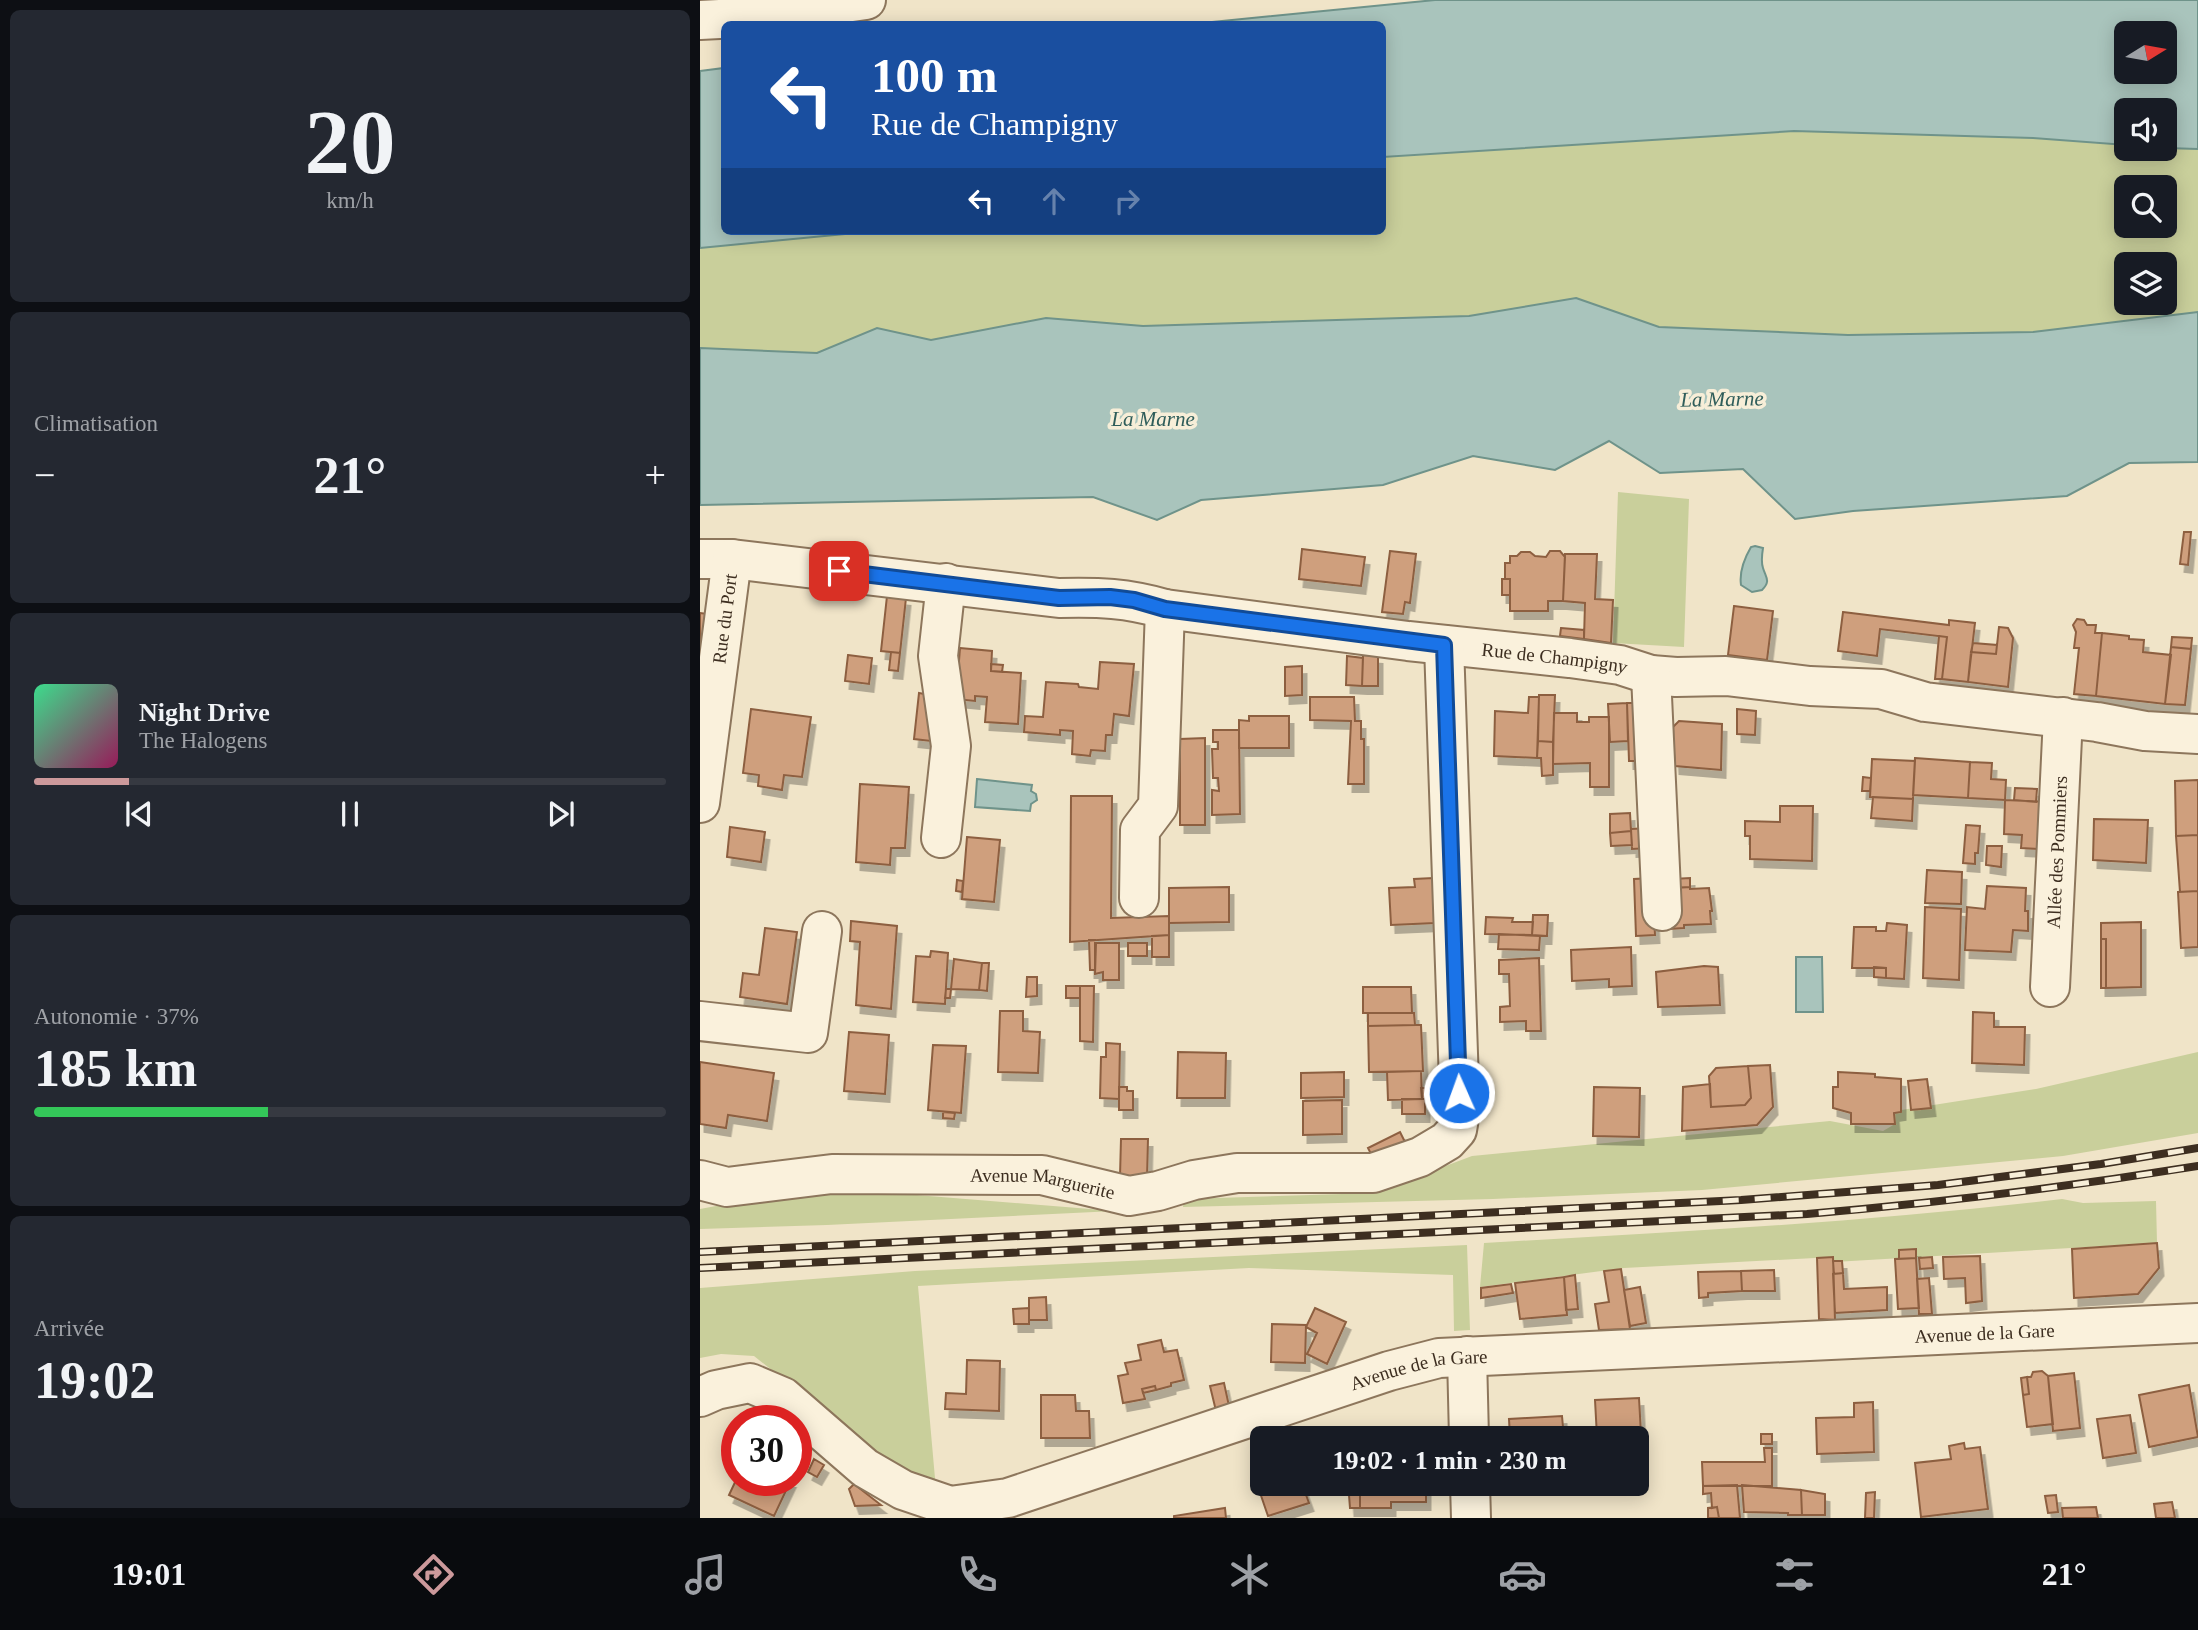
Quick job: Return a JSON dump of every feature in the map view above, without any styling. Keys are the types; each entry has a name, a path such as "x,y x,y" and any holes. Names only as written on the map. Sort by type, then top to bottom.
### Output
{"street":[{"path":"700,20 739,18 866,0"},
{"name":"Rue de Champigny","path":"716,559 946,583 1059,598 1110,597 1134,600 1165,609 1607,663 1651,675 1726,676 1810,686 1881,689 1925,702 2097,722 2145,731 2198,734"},
{"name":"Rue du Port","path":"700,803 716,559"},
{"path":"941,838 951,746 938,656 946,583"},
{"path":"1139,898 1140,830 1158,806 1165,609"},
{"name":"Avenue Marguerite","path":"700,1180 727,1187 832,1174 1042,1175 1129,1196 1237,1173 1373,1173 1420,1157 1447,1141 1457,1130 1460,1112 1444,645"},
{"path":"1651,675 1662,911"},
{"name":"Allée des Pommiers","path":"2047,987 2063,718"},
{"path":"700,1021 808,1033 822,931"},
{"name":"Avenue de la Gare","path":"700,1397 716,1390 750,1383 783,1397 865,1468 902,1490 950,1506 1008,1498 1390,1371 1439,1358 2198,1323"},
{"path":"1467,1356 1469,1426"},
{"path":"1470,1496 1471,1518"}],"green space":[{"path":"1794,131 2033,138 2114,144 2114,161 2177,161 2177,149 2198,149 2198,312 2177,315 2177,252 2114,252 2114,315 2173,315 2033,332 1848,335 1659,327 1576,298 1469,316 1143,326 1046,318 931,340 877,328 817,353 700,348 700,248 835,235 1386,235 1386,157"},
{"path":"1618,492 1689,499 1684,647 1613,643"},
{"path":"2198,1052 2198,1133 2063,1156 1702,1190 1493,1199 1183,1207 1184,1199 1374,1193 1472,1156 1830,1121 1883,1131 1895,1124 1895,1111 2036,1089"},
{"path":"818,1187 1115,1211 700,1229 700,1209"},
{"path":"2062,1199 2083,1203 2156,1201 2157,1243 1834,1262 1833,1257 1624,1268 1480,1287 1484,1243 1846,1220"},
{"path":"1467,1245 1470,1330 1454,1331 1453,1275 1249,1268 918,1286 937,1501 754,1356 721,1354 700,1358 700,1288 915,1271"}],"water":[{"path":"1435,0 2198,0 2198,149 2177,148 2177,98 2114,98 2114,144 2033,138 1794,131 1386,157 1386,21 1222,21"},
{"path":"721,68 721,235 835,235 700,248 700,71"},
{"name":"La Marne","path":"1576,298 1659,327 1848,335 2033,332 2198,312 2198,462 2129,463 2067,496 1853,511 1795,519 1743,469 1660,473 1609,441 1555,470 1473,456 1383,485 1201,500 1157,520 1093,497 700,505 700,348 817,353 877,328 931,340 1046,318 1143,326 1469,316"},
{"path":"1751,547 1763,548 1762,563 1767,582 1762,590 1752,592 1741,585 1741,575 1746,556"},
{"path":"977,779 1032,785 1031,791 1036,794 1037,800 1031,804 1030,811 975,807"},
{"path":"1796,957 1822,957 1823,1012 1796,1012"}],"building":[{"path":"2184,532 2191,532 2188,565 2180,564"},
{"path":"1302,549 1365,557 1361,586 1299,579"},
{"path":"1390,551 1416,554 1410,603 1405,602 1403,614 1382,612"},
{"path":"1550,551 1560,551 1565,557 1563,601 1548,601 1548,611 1510,611 1510,579 1505,579 1505,563 1510,563 1510,556 1517,556 1521,552 1546,557"},
{"path":"1565,554 1597,554 1595,599 1613,600 1611,643 1584,639 1585,603 1563,601"},
{"path":"1502,579 1510,579 1510,595 1502,595"},
{"path":"887,596 906,598 900,653 881,651"},
{"path":"1734,606 1773,611 1767,660 1728,655"},
{"path":"1843,612 1949,625 1949,620 1975,623 1968,682 1942,679 1947,637 1880,629 1877,656 1838,651"},
{"path":"700,613 708,614 700,668"},
{"path":"2077,619 2084,620 2087,625 2096,625 2095,633 2102,633 2096,696 2074,694 2079,648 2074,648 2076,632 2073,625"},
{"path":"1999,627 2008,628 2013,638 2008,687 1968,682 1971,652 1996,654"},
{"path":"1561,628 1584,630 1584,639 1560,636"},
{"path":"2102,633 2144,640 2143,652 2171,655 2165,704 2096,696"},
{"path":"1939,636 1947,637 1942,679 1935,679"},
{"path":"2172,637 2192,638 2191,649 2171,647"},
{"path":"1973,643 1997,645 1996,654 1971,652"},
{"path":"2171,647 2191,649 2185,705 2165,704"},
{"path":"960,648 992,651 991,671 1021,673 1018,724 985,722 987,697 975,696 975,701 956,699"},
{"path":"891,652 900,653 898,671 889,670"},
{"path":"848,655 872,658 869,684 845,681"},
{"path":"1363,655 1378,656 1378,686 1362,686"},
{"path":"1347,656 1363,658 1362,686 1346,685"},
{"path":"1100,662 1134,664 1129,716 1114,714 1112,735 1106,735 1105,751 1091,750 1090,756 1072,754 1073,731 1060,730 1060,735 1024,732 1025,716 1043,717 1046,682 1078,684 1079,687 1098,689"},
{"path":"991,664 1003,665 1002,672 991,671"},
{"path":"1302,666 1302,695 1285,696 1285,667"},
{"path":"919,693 936,696 931,741 914,739"},
{"path":"1539,695 1555,695 1553,742 1538,741"},
{"path":"1310,697 1354,697 1355,721 1361,721 1361,739 1364,739 1364,784 1348,784 1351,721 1310,720"},
{"path":"1529,697 1539,697 1537,758 1494,756 1495,711 1528,713"},
{"path":"1627,703 1644,703 1647,761 1629,761"},
{"path":"1627,703 1628,741 1610,742 1608,704"},
{"path":"751,709 811,717 802,777 784,775 782,790 758,786 759,775 743,773"},
{"path":"1737,709 1756,711 1755,735 1737,734"},
{"path":"1554,713 1577,713 1577,722 1589,722 1589,717 1609,717 1609,787 1590,787 1590,763 1553,764"},
{"path":"1249,716 1289,716 1289,748 1239,748 1239,720 1249,721"},
{"path":"1679,721 1722,724 1721,770 1675,766 1672,728"},
{"path":"1213,730 1239,730 1240,814 1212,815 1212,790 1219,791 1218,778 1213,778 1212,749 1218,749 1218,742 1213,742"},
{"path":"1205,738 1205,825 1180,825 1180,739"},
{"path":"1538,741 1553,742 1553,775 1542,776 1541,758 1537,758"},
{"path":"1915,758 1970,762 1968,798 1913,795"},
{"path":"1872,759 1915,761 1913,799 1870,797"},
{"path":"1970,762 1992,763 1991,779 2006,780 2005,800 1968,798"},
{"path":"1863,777 1871,778 1870,791 1862,791"},
{"path":"2198,780 2198,835 2176,836 2175,781"},
{"path":"860,784 909,787 905,848 891,848 890,865 856,862"},
{"path":"2015,788 2037,789 2036,802 2014,800"},
{"path":"1071,796 1112,796 1111,918 1169,916 1169,935 1070,942"},
{"path":"1873,797 1913,799 1912,821 1871,818"},
{"path":"2005,800 2050,802 2038,849 2021,848 2022,835 2004,834"},
{"path":"1780,806 1813,806 1812,861 1750,859 1750,836 1745,836 1745,821 1780,822"},
{"path":"1630,813 1631,831 1610,833 1610,814"},
{"path":"2094,819 2148,820 2146,863 2093,860"},
{"path":"1966,825 1980,826 1975,864 1963,863"},
{"path":"730,827 765,832 761,862 727,857"},
{"path":"1649,828 1650,848 1632,849 1631,829"},
{"path":"1631,831 1632,845 1611,846 1610,833"},
{"path":"2198,835 2198,891 2180,892 2176,836"},
{"path":"967,837 1000,840 994,902 962,899"},
{"path":"1987,846 2002,846 2001,867 1986,865"},
{"path":"1927,870 1962,872 1961,904 1925,903"},
{"path":"1433,878 1435,923 1391,925 1389,888 1415,887 1414,879"},
{"path":"1652,878 1655,935 1636,936 1634,879"},
{"path":"1690,878 1690,887 1674,888 1673,879"},
{"path":"957,880 963,881 962,892 956,891"},
{"path":"1987,886 2026,888 2028,931 2013,930 2011,952 1965,950 1967,907 1985,909"},
{"path":"1229,887 1229,922 1169,923 1169,888"},
{"path":"1668,888 1709,888 1711,924 1684,925 1684,928 1669,929"},
{"path":"2198,891 2198,947 2181,948 2178,892"},
{"path":"1925,907 1961,909 1959,980 1923,978"},
{"path":"1533,915 1548,915 1547,936 1532,935"},
{"path":"1486,917 1513,918 1512,922 1533,922 1532,935 1485,934"},
{"path":"851,921 897,926 891,1009 856,1005 860,942 850,941"},
{"path":"2141,922 2141,987 2106,988 2106,939 2101,939 2101,923"},
{"path":"1887,923 1907,925 1904,979 1886,978 1886,968 1852,968 1854,927 1876,927 1876,931 1886,931"},
{"path":"765,928 797,932 787,1004 740,997 743,973 759,975"},
{"path":"1499,934 1540,936 1539,950 1498,949"},
{"path":"1169,935 1169,957 1152,957 1152,936"},
{"path":"2101,939 2106,939 2106,988 2101,988"},
{"path":"1089,940 1095,940 1095,970 1090,970"},
{"path":"1096,943 1119,943 1119,980 1103,980 1103,972 1095,974"},
{"path":"1128,943 1147,943 1147,956 1128,956"},
{"path":"1631,947 1632,986 1609,987 1609,979 1572,981 1571,950"},
{"path":"931,951 948,953 945,1004 913,1002 916,956 930,957"},
{"path":"1539,958 1541,1031 1526,1031 1526,1021 1500,1022 1500,1007 1510,1006 1509,974 1499,974 1499,960"},
{"path":"954,959 982,963 979,990 951,989"},
{"path":"982,963 989,963 987,991 979,990"},
{"path":"1704,966 1718,967 1720,1005 1658,1007 1656,972"},
{"path":"1874,967 1886,968 1886,978 1874,977"},
{"path":"1027,977 1037,977 1037,996 1026,997"},
{"path":"1066,986 1080,986 1080,998 1066,998"},
{"path":"1080,986 1094,986 1093,1042 1080,1041"},
{"path":"1363,987 1411,987 1412,1013 1363,1013"},
{"path":"946,989 951,989 950,998 945,998"},
{"path":"1000,1011 1023,1011 1023,1031 1040,1032 1038,1073 998,1072"},
{"path":"1973,1012 1994,1013 1994,1027 2025,1027 2024,1065 1972,1063"},
{"path":"1368,1013 1414,1013 1415,1025 1368,1026"},
{"path":"1421,1025 1423,1071 1369,1072 1368,1026"},
{"path":"849,1032 889,1035 885,1094 844,1091"},
{"path":"1106,1043 1120,1044 1119,1099 1100,1098 1101,1057 1106,1057"},
{"path":"933,1045 966,1046 961,1113 928,1110"},
{"path":"1178,1052 1226,1053 1225,1098 1177,1098"},
{"path":"700,1062 774,1073 767,1121 728,1115 726,1128 700,1124"},
{"path":"1770,1065 1773,1107 1757,1125 1682,1131 1683,1087 1710,1084 1711,1107 1745,1105 1751,1098 1748,1066"},
{"path":"1748,1066 1751,1098 1745,1105 1711,1107 1709,1076 1716,1068"},
{"path":"1421,1071 1422,1099 1388,1100 1387,1072"},
{"path":"1344,1072 1344,1097 1301,1098 1301,1073"},
{"path":"1838,1072 1901,1079 1901,1112 1894,1113 1895,1124 1851,1124 1851,1113 1833,1108 1833,1087 1838,1087"},
{"path":"1927,1079 1931,1108 1911,1110 1908,1081"},
{"path":"1119,1087 1127,1087 1127,1091 1133,1091 1133,1110 1119,1110"},
{"path":"1594,1087 1640,1088 1639,1137 1593,1136"},
{"path":"1421,1088 1441,1088 1442,1099 1422,1099"},
{"path":"1402,1099 1425,1099 1425,1114 1402,1114"},
{"path":"1342,1100 1342,1134 1303,1135 1303,1101"},
{"path":"943,1112 955,1113 954,1119 943,1118"},
{"path":"1400,1132 1405,1142 1373,1158 1368,1148"},
{"path":"1121,1139 1148,1139 1147,1178 1120,1176"},
{"path":"2157,1243 2159,1268 2138,1294 2074,1298 2072,1249"},
{"path":"1916,1249 1916,1258 1899,1259 1899,1250"},
{"path":"1980,1256 1982,1301 1966,1303 1965,1278 1944,1279 1943,1257"},
{"path":"1833,1257 1835,1320 1819,1319 1817,1258"},
{"path":"1932,1257 1933,1268 1920,1269 1919,1258"},
{"path":"1916,1258 1919,1308 1898,1309 1895,1259"},
{"path":"1833,1261 1842,1261 1843,1273 1834,1274"},
{"path":"1621,1269 1630,1329 1599,1330 1595,1304 1609,1302 1604,1271"},
{"path":"1774,1270 1775,1291 1742,1291 1741,1271"},
{"path":"1741,1271 1742,1291 1708,1293 1708,1297 1699,1298 1698,1272"},
{"path":"1843,1273 1844,1289 1887,1287 1887,1310 1835,1313 1833,1274"},
{"path":"1575,1275 1578,1309 1566,1310 1564,1277"},
{"path":"1564,1277 1567,1315 1520,1319 1515,1283"},
{"path":"1929,1278 1932,1314 1919,1314 1917,1279"},
{"path":"1511,1284 1513,1293 1481,1298 1481,1288"},
{"path":"1640,1287 1646,1323 1630,1326 1624,1290"},
{"path":"1046,1297 1047,1320 1029,1320 1029,1298"},
{"path":"1029,1308 1029,1324 1014,1324 1013,1309"},
{"path":"1315,1308 1346,1322 1327,1364 1307,1354 1317,1333 1306,1327"},
{"path":"1272,1324 1306,1325 1305,1363 1271,1362"},
{"path":"1161,1340 1164,1352 1177,1350 1184,1380 1156,1390 1155,1386 1142,1389 1145,1399 1123,1403 1118,1376 1128,1374 1125,1363 1141,1360 1138,1345"},
{"path":"967,1360 1000,1361 999,1411 945,1409 946,1393 966,1394"},
{"path":"2042,1371 2048,1376 2053,1424 2027,1427 2023,1395 2029,1394 2027,1377 2031,1377 2033,1372"},
{"path":"2074,1373 2080,1428 2053,1431 2048,1376"},
{"path":"2027,1377 2029,1394 2023,1395 2021,1378"},
{"path":"1224,1383 1229,1406 1216,1411 1210,1386"},
{"path":"2189,1385 2198,1437 2149,1447 2139,1395"},
{"path":"1155,1386 1156,1390 1143,1393 1142,1389"},
{"path":"1041,1395 1075,1395 1076,1411 1089,1411 1090,1438 1041,1438"},
{"path":"1639,1398 1641,1426 1596,1426 1595,1400"},
{"path":"1873,1402 1874,1452 1817,1454 1816,1418 1854,1417 1854,1403"},
{"path":"2130,1415 2136,1453 2103,1458 2097,1419"},
{"path":"1562,1416 1563,1426 1509,1426 1509,1419"},
{"path":"1761,1434 1772,1434 1772,1444 1761,1444"},
{"path":"1964,1443 1965,1449 1980,1447 1988,1509 1921,1517 1915,1463 1951,1459 1949,1446"},
{"path":"1764,1448 1772,1448 1772,1486 1703,1486 1702,1462 1765,1462"},
{"path":"814,1459 824,1465 817,1477 812,1474"},
{"path":"854,1484 881,1505 855,1506 849,1489"},
{"path":"1737,1485 1740,1518 1719,1518 1717,1507 1712,1508 1711,1493 1703,1494 1703,1486"},
{"path":"1742,1485 1801,1490 1802,1515 1744,1512"},
{"path":"1801,1490 1825,1494 1825,1515 1802,1515"},
{"path":"1875,1492 1874,1518 1865,1518 1866,1493"},
{"path":"2056,1495 2058,1512 2048,1513 2045,1496"},
{"path":"731,1496 783,1496 774,1516"},
{"path":"1261,1496 1306,1496 1309,1503 1268,1516"},
{"path":"1349,1496 1360,1496 1360,1508 1350,1508"},
{"path":"1360,1496 1426,1496 1426,1502 1391,1502 1391,1508 1360,1508"},
{"path":"2172,1502 2175,1518 2156,1518 2154,1504"},
{"path":"1717,1507 1719,1518 1708,1518 1708,1508"},
{"path":"2096,1507 2098,1518 2063,1518 2062,1508"},
{"path":"1225,1508 1226,1518 1174,1518 1174,1516"}],"railway":[{"path":"700,1252 1741,1200 1938,1185 2101,1164 2198,1148"},
{"path":"700,1268 1807,1214 2003,1194 2198,1166"}],"route":[{"path":"839,571 1059,598 1110,597 1134,600 1165,609 1444,645 1459,1093"}]}
